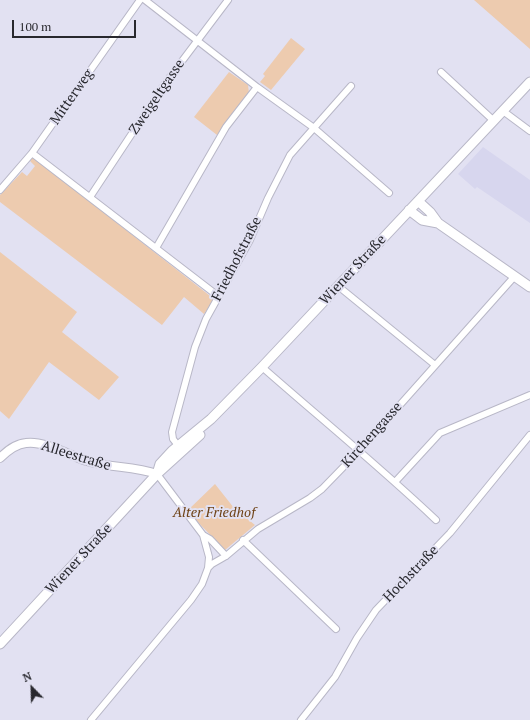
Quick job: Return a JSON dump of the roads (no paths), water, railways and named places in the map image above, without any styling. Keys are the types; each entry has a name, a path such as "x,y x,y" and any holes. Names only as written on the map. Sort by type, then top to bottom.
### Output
{"main road":[{"name":"Wiener Straße","path":"0,644 180,448 201,434 211,419 262,367 530,82"},
{"path":"418,201 430,212 438,223 530,287"},
{"path":"409,210 422,220 438,223"}],"street":[{"name":"Mitterweg","path":"0,190 32,153 140,0"},
{"path":"145,0 257,87 314,128 389,193"},
{"name":"Zweigeltgasse","path":"90,197 164,85 228,0"},
{"path":"441,72 494,120"},
{"name":"Friedhofstraße","path":"180,448 173,439 172,432 195,347 206,319 250,240 268,198 290,155 351,86"},
{"path":"156,248 215,144 257,87"},
{"path":"502,111 530,131"},
{"path":"32,153 218,296"},
{"name":"Kirchengasse","path":"208,568 226,556 243,540 274,518 310,498 322,489 358,452 514,277"},
{"path":"338,286 435,365"},
{"path":"262,367 358,452 395,482 436,520"},
{"path":"395,482 440,433 530,395"},
{"name":"Hochstraße","path":"301,720 335,677 376,610 450,533 530,435"},
{"name":"Alleestraße","path":"0,458 18,445 31,443 97,464 112,467 139,469 157,474"},
{"path":"91,720 192,600 202,584 208,568 208,553 202,535 157,474"},
{"path":"202,535 210,539 226,556"},
{"path":"243,540 336,629"}],"park label":[{"name":"Alter Friedhof","path":"214,513"}]}
